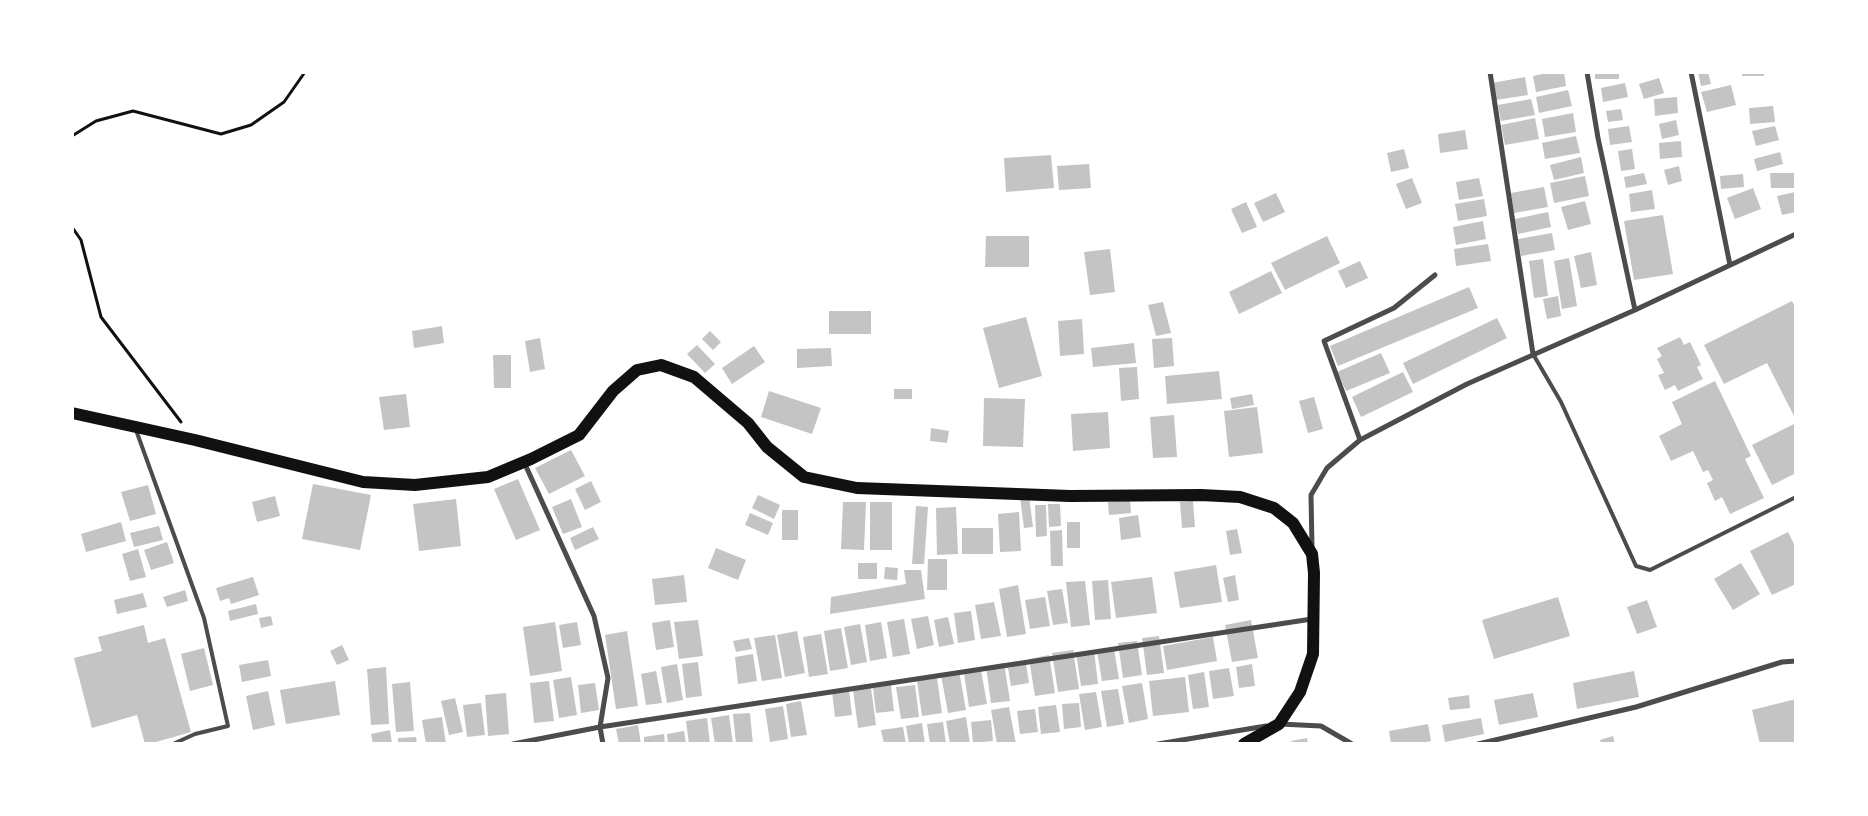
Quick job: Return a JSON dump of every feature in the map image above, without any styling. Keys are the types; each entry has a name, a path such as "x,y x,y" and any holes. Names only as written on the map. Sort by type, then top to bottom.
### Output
{"highway":[{"path":"72,413 195,440 363,482 415,485 488,476 524,462 579,435 613,390 637,370 662,365 694,377 748,423 767,447 804,477 856,488 1070,496 1202,495 1240,497 1274,508 1293,523 1312,554 1314,619 1313,654 1300,692 1279,724 1244,744"}],"street":[{"path":"1490,72 1534,354"},
{"path":"1587,72 1598,138 1635,310"},
{"path":"1691,72 1730,265"},
{"path":"1312,554 1311,495 1327,468 1360,440 1467,384 1635,310 1796,234"},
{"path":"1360,440 1324,341 1394,308 1435,275"},
{"path":"524,462 594,616 608,678 600,727 603,744"},
{"path":"512,744 600,727 1314,619"},
{"path":"1478,744 1636,707 1782,662 1796,661"},
{"path":"1158,744 1279,724 1321,726 1352,744"}],"lane":[{"path":"1534,354 1561,402 1636,566 1650,570 1796,497"},
{"path":"135,428 204,618 228,726 195,734 173,744"}],"path":[{"path":"72,136 96,121 133,111 221,134 252,124 284,102 305,72"},
{"path":"72,227 81,240 101,317 195,440"}],"building":[{"path":"1551,72 1564,72 1566,86 1536,92 1533,76"},
{"path":"1595,72 1619,72 1619,79 1595,79"},
{"path":"1698,72 1708,72 1711,84 1701,86"},
{"path":"1742,72 1764,72 1764,76 1742,76"},
{"path":"1525,77 1528,95 1496,100 1492,83"},
{"path":"1659,78 1664,93 1644,99 1639,84"},
{"path":"1625,83 1628,97 1603,102 1601,88"},
{"path":"1731,85 1736,105 1707,112 1701,92"},
{"path":"1568,90 1572,106 1539,113 1536,97"},
{"path":"1677,97 1678,113 1655,116 1654,99"},
{"path":"1531,99 1535,115 1501,121 1498,105"},
{"path":"1773,106 1775,122 1750,124 1749,108"},
{"path":"1621,109 1623,120 1608,122 1606,111"},
{"path":"1573,113 1576,132 1545,137 1542,119"},
{"path":"1535,118 1539,139 1505,145 1501,125"},
{"path":"1676,120 1679,135 1662,139 1659,124"},
{"path":"1629,126 1632,142 1610,145 1608,129"},
{"path":"1775,126 1779,140 1756,146 1752,131"},
{"path":"1465,130 1468,149 1440,153 1438,134"},
{"path":"1576,136 1580,153 1545,159 1542,143"},
{"path":"1681,141 1682,157 1660,159 1659,143"},
{"path":"1404,149 1409,168 1391,172 1387,153"},
{"path":"1632,149 1635,169 1621,171 1618,151"},
{"path":"1780,152 1783,164 1757,171 1754,159"},
{"path":"1051,155 1054,188 1006,192 1004,158"},
{"path":"1581,157 1584,173 1554,180 1550,165"},
{"path":"1089,164 1091,188 1059,190 1057,166"},
{"path":"1679,166 1682,181 1668,185 1664,170"},
{"path":"1644,173 1647,184 1626,188 1624,177"},
{"path":"1770,173 1794,173 1794,188 1771,188"},
{"path":"1743,174 1744,187 1721,189 1720,176"},
{"path":"1585,176 1589,196 1554,203 1550,183"},
{"path":"1412,178 1422,203 1406,209 1396,184"},
{"path":"1479,178 1483,196 1459,200 1456,182"},
{"path":"1544,187 1548,207 1514,213 1511,193"},
{"path":"1753,188 1761,209 1735,219 1727,198"},
{"path":"1652,190 1655,209 1631,212 1629,194"},
{"path":"1795,192 1796,212 1782,215 1777,196"},
{"path":"1276,193 1285,212 1263,222 1254,203"},
{"path":"1484,199 1487,216 1458,221 1455,204"},
{"path":"1585,201 1591,224 1568,230 1561,207"},
{"path":"1246,202 1257,227 1242,233 1231,209"},
{"path":"1548,212 1551,227 1518,234 1515,219"},
{"path":"1663,215 1673,274 1634,280 1624,221"},
{"path":"1483,221 1486,239 1456,245 1453,227"},
{"path":"1552,233 1555,250 1521,256 1518,239"},
{"path":"986,236 1029,236 1029,267 985,267"},
{"path":"1327,236 1340,263 1285,290 1271,263"},
{"path":"1488,244 1491,261 1456,266 1454,249"},
{"path":"1110,249 1115,292 1090,295 1084,252"},
{"path":"1591,252 1597,285 1581,288 1574,256"},
{"path":"1569,258 1577,306 1562,309 1554,261"},
{"path":"1543,259 1548,296 1534,298 1529,261"},
{"path":"1360,261 1368,278 1346,288 1338,271"},
{"path":"1271,271 1282,293 1239,314 1229,292"},
{"path":"1469,287 1478,308 1338,366 1330,346"},
{"path":"1558,296 1561,316 1547,319 1543,299"},
{"path":"1792,301 1794,305 1796,304 1796,420 1767,363 1724,384 1704,345"},
{"path":"1163,302 1171,333 1156,336 1148,305"},
{"path":"829,311 871,311 871,334 829,334"},
{"path":"1026,317 1042,376 999,388 983,328"},
{"path":"1497,318 1507,338 1413,384 1403,363"},
{"path":"1082,319 1084,354 1060,356 1058,321"},
{"path":"442,326 444,343 414,348 412,331"},
{"path":"710,331 721,342 713,350 702,339"},
{"path":"1680,337 1684,345 1690,342 1701,365 1697,367 1703,379 1678,391 1675,385 1665,390 1658,375 1664,373 1657,359 1662,356 1657,348"},
{"path":"540,338 545,369 530,372 525,341"},
{"path":"1172,338 1174,366 1154,368 1152,339"},
{"path":"1134,343 1136,363 1093,367 1091,348"},
{"path":"697,345 715,364 705,373 687,354"},
{"path":"754,346 765,362 732,384 722,368"},
{"path":"831,348 832,366 797,368 797,349"},
{"path":"1381,353 1390,373 1346,391 1337,372"},
{"path":"493,355 511,355 511,388 494,388"},
{"path":"1137,367 1139,399 1121,401 1119,368"},
{"path":"1219,371 1222,399 1167,404 1165,376"},
{"path":"1403,372 1413,392 1361,417 1352,397"},
{"path":"1715,381 1751,456 1745,459 1764,498 1730,514 1722,497 1715,501 1707,483 1713,480 1708,470 1703,472 1693,451 1671,461 1659,436 1682,424 1672,402"},
{"path":"894,389 912,389 912,399 894,399"},
{"path":"769,391 821,408 812,434 761,417"},
{"path":"406,394 410,427 384,430 379,397"},
{"path":"1252,394 1254,405 1232,409 1230,398"},
{"path":"1314,397 1323,429 1308,433 1299,401"},
{"path":"984,398 1025,399 1023,447 983,446"},
{"path":"1257,407 1263,453 1229,457 1224,411"},
{"path":"1108,412 1110,448 1073,451 1071,414"},
{"path":"1174,415 1177,457 1153,458 1150,417"},
{"path":"1796,423 1796,473 1772,485 1752,445"},
{"path":"931,428 949,431 947,443 930,441"},
{"path":"571,450 585,476 549,494 535,468"},
{"path":"518,479 540,530 516,540 494,489"},
{"path":"591,481 601,502 585,510 575,489"},
{"path":"313,484 371,495 360,550 302,539"},
{"path":"148,485 156,514 130,521 121,492"},
{"path":"758,495 780,505 774,519 752,508"},
{"path":"275,496 280,516 257,522 252,502"},
{"path":"1029,496 1033,527 1024,528 1020,497"},
{"path":"456,499 461,546 419,551 413,504"},
{"path":"571,499 582,527 563,534 552,507"},
{"path":"1130,500 1131,513 1109,515 1108,502"},
{"path":"1193,501 1195,527 1182,528 1180,502"},
{"path":"843,502 866,502 864,550 841,549"},
{"path":"870,502 892,502 892,550 870,550"},
{"path":"1048,504 1060,504 1061,526 1049,527"},
{"path":"1035,505 1046,505 1047,536 1036,537"},
{"path":"916,506 928,507 924,564 912,564"},
{"path":"956,507 958,554 937,555 936,508"},
{"path":"782,510 798,510 798,540 782,540"},
{"path":"1019,512 1021,551 1000,552 998,514"},
{"path":"750,513 773,523 768,535 745,525"},
{"path":"1138,515 1141,537 1121,540 1119,518"},
{"path":"121,522 126,541 86,552 81,534"},
{"path":"1067,522 1080,522 1080,548 1067,548"},
{"path":"159,526 163,540 134,547 130,533"},
{"path":"593,527 599,539 575,550 570,538"},
{"path":"962,528 993,528 993,554 962,554"},
{"path":"1237,529 1242,553 1230,555 1226,531"},
{"path":"1062,530 1063,566 1051,566 1050,531"},
{"path":"1788,532 1796,548 1796,584 1772,595 1750,551"},
{"path":"167,542 174,563 151,570 144,550"},
{"path":"716,548 746,560 738,580 708,568"},
{"path":"138,549 146,577 130,581 122,554"},
{"path":"928,559 947,559 947,590 927,590"},
{"path":"858,563 877,563 877,579 858,579"},
{"path":"1741,563 1760,594 1733,610 1714,579"},
{"path":"1216,565 1222,602 1180,608 1174,572"},
{"path":"885,567 898,568 897,580 884,579"},
{"path":"904,570 921,570 925,599 830,614 831,597 906,584"},
{"path":"684,575 687,602 655,605 652,579"},
{"path":"1235,575 1239,600 1228,602 1223,578"},
{"path":"253,577 259,595 231,604 229,598 220,601 216,588"},
{"path":"1152,577 1157,613 1116,618 1111,582"},
{"path":"1108,580 1111,619 1095,620 1092,581"},
{"path":"1085,581 1090,625 1071,627 1066,582"},
{"path":"1018,585 1026,634 1007,637 999,589"},
{"path":"1062,589 1068,623 1053,625 1047,591"},
{"path":"185,590 188,601 167,607 163,597"},
{"path":"143,593 147,607 117,614 114,600"},
{"path":"1045,597 1050,626 1030,629 1025,600"},
{"path":"1558,597 1570,636 1494,659 1482,620"},
{"path":"1647,600 1657,627 1637,634 1627,607"},
{"path":"994,602 1001,636 981,639 975,605"},
{"path":"256,604 258,614 230,621 228,611"},
{"path":"971,611 975,640 958,643 954,613"},
{"path":"271,616 273,625 261,628 259,618"},
{"path":"928,616 934,645 917,649 911,619"},
{"path":"948,617 954,644 939,647 934,620"},
{"path":"904,619 910,654 893,657 887,622"},
{"path":"670,620 674,647 656,650 652,623"},
{"path":"698,620 703,656 679,659 674,622"},
{"path":"1251,620 1258,658 1232,662 1225,625"},
{"path":"555,622 562,671 530,676 523,627"},
{"path":"577,622 581,645 563,648 559,625"},
{"path":"881,622 887,658 870,661 865,625"},
{"path":"860,624 867,662 851,665 844,627"},
{"path":"144,625 148,643 165,638 191,732 149,744 145,744 137,715 92,728 74,658 102,651 98,637"},
{"path":"841,628 848,668 830,671 824,631"},
{"path":"627,631 638,706 616,709 605,635"},
{"path":"797,631 805,673 785,677 777,635"},
{"path":"821,634 828,674 809,677 803,637"},
{"path":"775,635 782,678 762,681 754,638"},
{"path":"1159,636 1164,673 1147,675 1142,638"},
{"path":"1213,637 1217,661 1167,670 1163,646"},
{"path":"749,638 752,649 736,652 733,641"},
{"path":"1137,641 1142,675 1123,678 1118,643"},
{"path":"342,645 349,660 337,665 330,651"},
{"path":"204,648 213,685 190,691 181,654"},
{"path":"1114,649 1119,679 1102,681 1097,651"},
{"path":"1073,650 1079,689 1058,692 1052,653"},
{"path":"1094,650 1098,684 1081,686 1076,653"},
{"path":"753,654 757,681 738,684 735,657"},
{"path":"1049,655 1055,693 1035,696 1029,659"},
{"path":"268,660 271,676 242,682 239,665"},
{"path":"698,662 702,696 686,698 682,664"},
{"path":"1004,663 1010,701 991,703 986,666"},
{"path":"677,664 683,700 667,703 661,667"},
{"path":"1026,664 1029,683 1011,686 1008,668"},
{"path":"1252,664 1255,686 1239,688 1236,667"},
{"path":"386,667 389,724 371,725 367,669"},
{"path":"1229,668 1234,696 1213,699 1209,671"},
{"path":"981,670 987,704 969,707 964,673"},
{"path":"656,671 662,703 646,705 641,674"},
{"path":"959,671 966,710 948,713 941,675"},
{"path":"1634,671 1639,697 1577,709 1573,683"},
{"path":"1204,672 1209,707 1193,709 1188,675"},
{"path":"571,677 577,715 559,718 553,680"},
{"path":"1185,677 1189,712 1153,716 1149,681"},
{"path":"937,678 942,713 922,716 917,681"},
{"path":"335,681 340,715 286,724 280,690"},
{"path":"549,681 554,721 534,723 530,683"},
{"path":"410,682 414,731 396,732 392,684"},
{"path":"595,683 599,710 581,713 578,685"},
{"path":"1142,683 1148,719 1129,723 1122,686"},
{"path":"891,685 894,711 876,713 873,688"},
{"path":"915,685 919,717 901,719 896,687"},
{"path":"871,688 876,725 858,728 853,690"},
{"path":"1118,689 1124,724 1107,727 1101,691"},
{"path":"849,690 852,715 835,717 832,692"},
{"path":"268,691 275,725 253,730 246,696"},
{"path":"1096,692 1102,727 1085,730 1079,694"},
{"path":"506,693 509,734 488,736 485,695"},
{"path":"1533,693 1538,717 1499,725 1494,700"},
{"path":"1469,695 1470,708 1450,710 1448,698"},
{"path":"455,698 463,732 449,735 441,701"},
{"path":"1796,699 1796,742 1788,744 1760,744 1752,710"},
{"path":"801,701 807,735 791,737 786,704"},
{"path":"481,703 485,735 467,737 463,705"},
{"path":"1079,703 1081,727 1064,729 1062,704"},
{"path":"1056,705 1060,732 1041,734 1038,707"},
{"path":"783,706 788,739 770,742 765,709"},
{"path":"1009,707 1016,744 997,744 991,710"},
{"path":"1035,709 1038,732 1020,734 1017,711"},
{"path":"750,713 753,744 736,744 733,714"},
{"path":"729,715 733,744 715,744 711,718"},
{"path":"442,717 446,744 426,744 422,720"},
{"path":"966,717 970,744 950,744 946,721"},
{"path":"707,718 710,744 689,744 686,721"},
{"path":"1481,718 1484,734 1445,742 1442,725"},
{"path":"991,720 993,741 973,743 971,722"},
{"path":"943,722 946,744 930,744 927,724"},
{"path":"922,723 925,744 909,744 906,726"},
{"path":"1428,724 1431,741 1417,744 1391,744 1389,731"},
{"path":"638,725 641,744 619,744 616,729"},
{"path":"903,727 906,744 884,744 881,730"},
{"path":"390,730 392,744 373,744 371,734"},
{"path":"684,731 686,744 668,744 667,734"},
{"path":"664,734 665,744 644,744 644,737"},
{"path":"1613,736 1615,744 1601,744 1600,740"},
{"path":"416,737 417,744 398,744 398,738"},
{"path":"1307,738 1308,744 1291,744 1291,741"}]}
